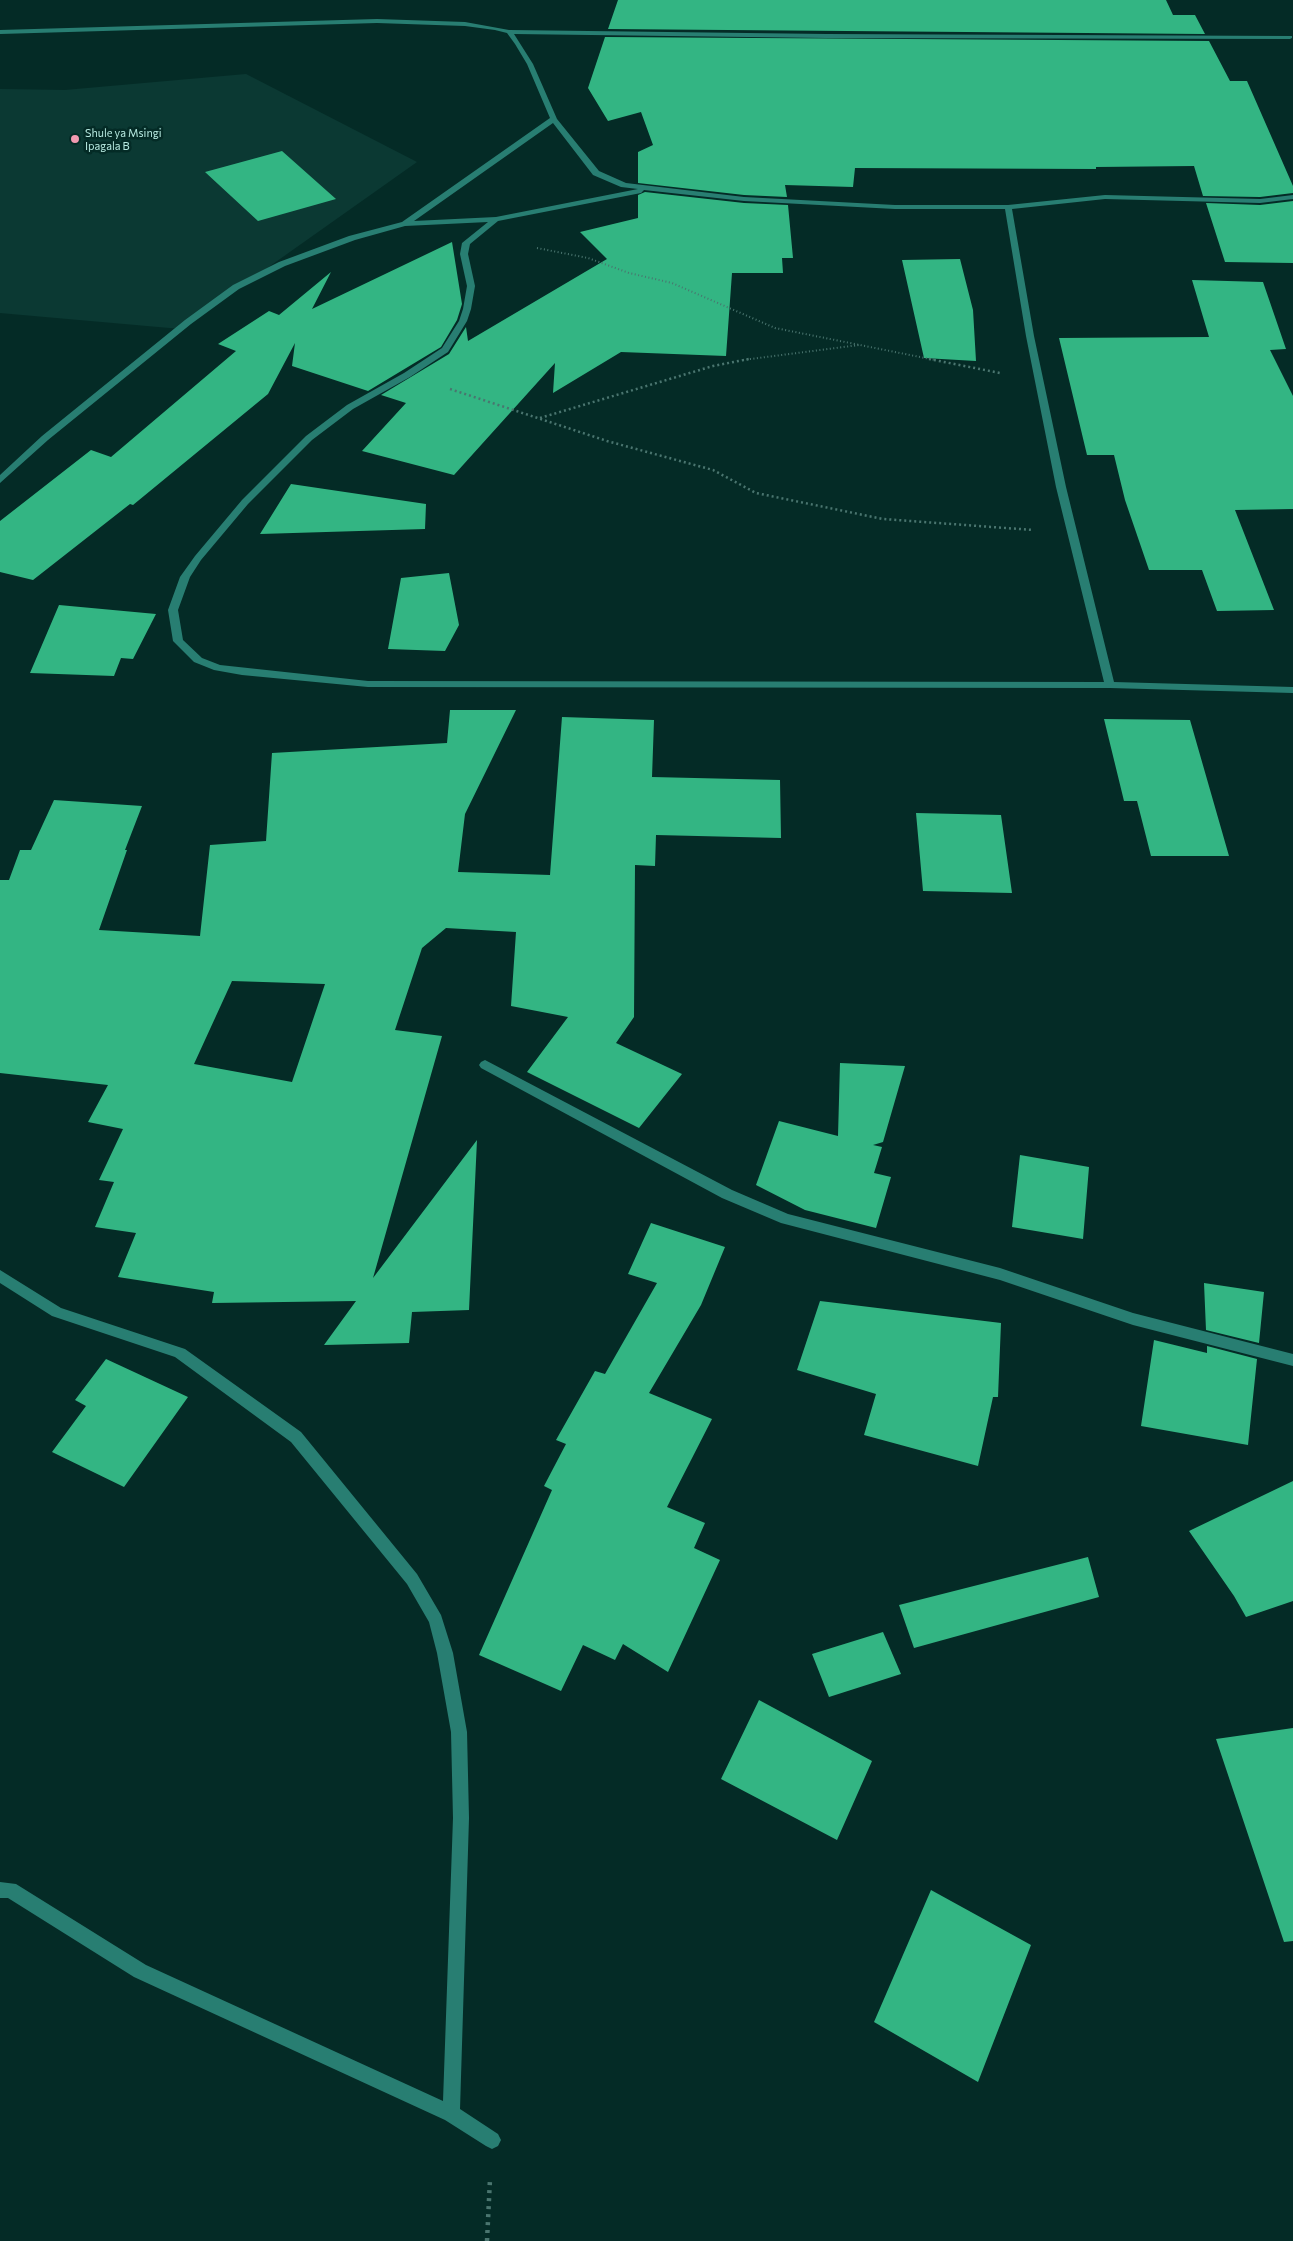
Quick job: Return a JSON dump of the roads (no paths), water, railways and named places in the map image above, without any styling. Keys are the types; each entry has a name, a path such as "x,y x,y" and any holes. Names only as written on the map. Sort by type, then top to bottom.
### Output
{"street":[{"path":"0,32 377,21 465,24 509,32 836,36 1290,37"},
{"path":"1293,28 1290,37 1293,45"},
{"path":"509,32 524,52 554,119 596,173 624,184 651,189 744,199 895,207 1008,207 1105,197 1260,201 1293,197"},
{"path":"405,224 554,119"},
{"path":"0,480 45,438 188,322 236,287 282,264 352,238 405,224 496,219 651,189"},
{"path":"1008,207 1039,382 1061,487 1110,685"},
{"path":"496,219 466,243 464,254 471,286 463,320 445,350 407,375 350,407 309,438 245,502 198,558 185,577 173,610 178,641 198,660 218,668 242,672 368,684 1110,685 1293,690"},
{"path":"485,1065 727,1194 786,1219 1000,1274 1133,1319 1293,1360"},
{"path":"0,1276 57,1312 180,1353 296,1437 412,1579 436,1620 445,1653 459,1732 461,1818 451,2114"},
{"path":"0,1890 10,1890 140,1971 451,2114 492,2140"}],"place":[{"name":"Shule ya Msingi Ipagala B","path":"75,139"}]}
